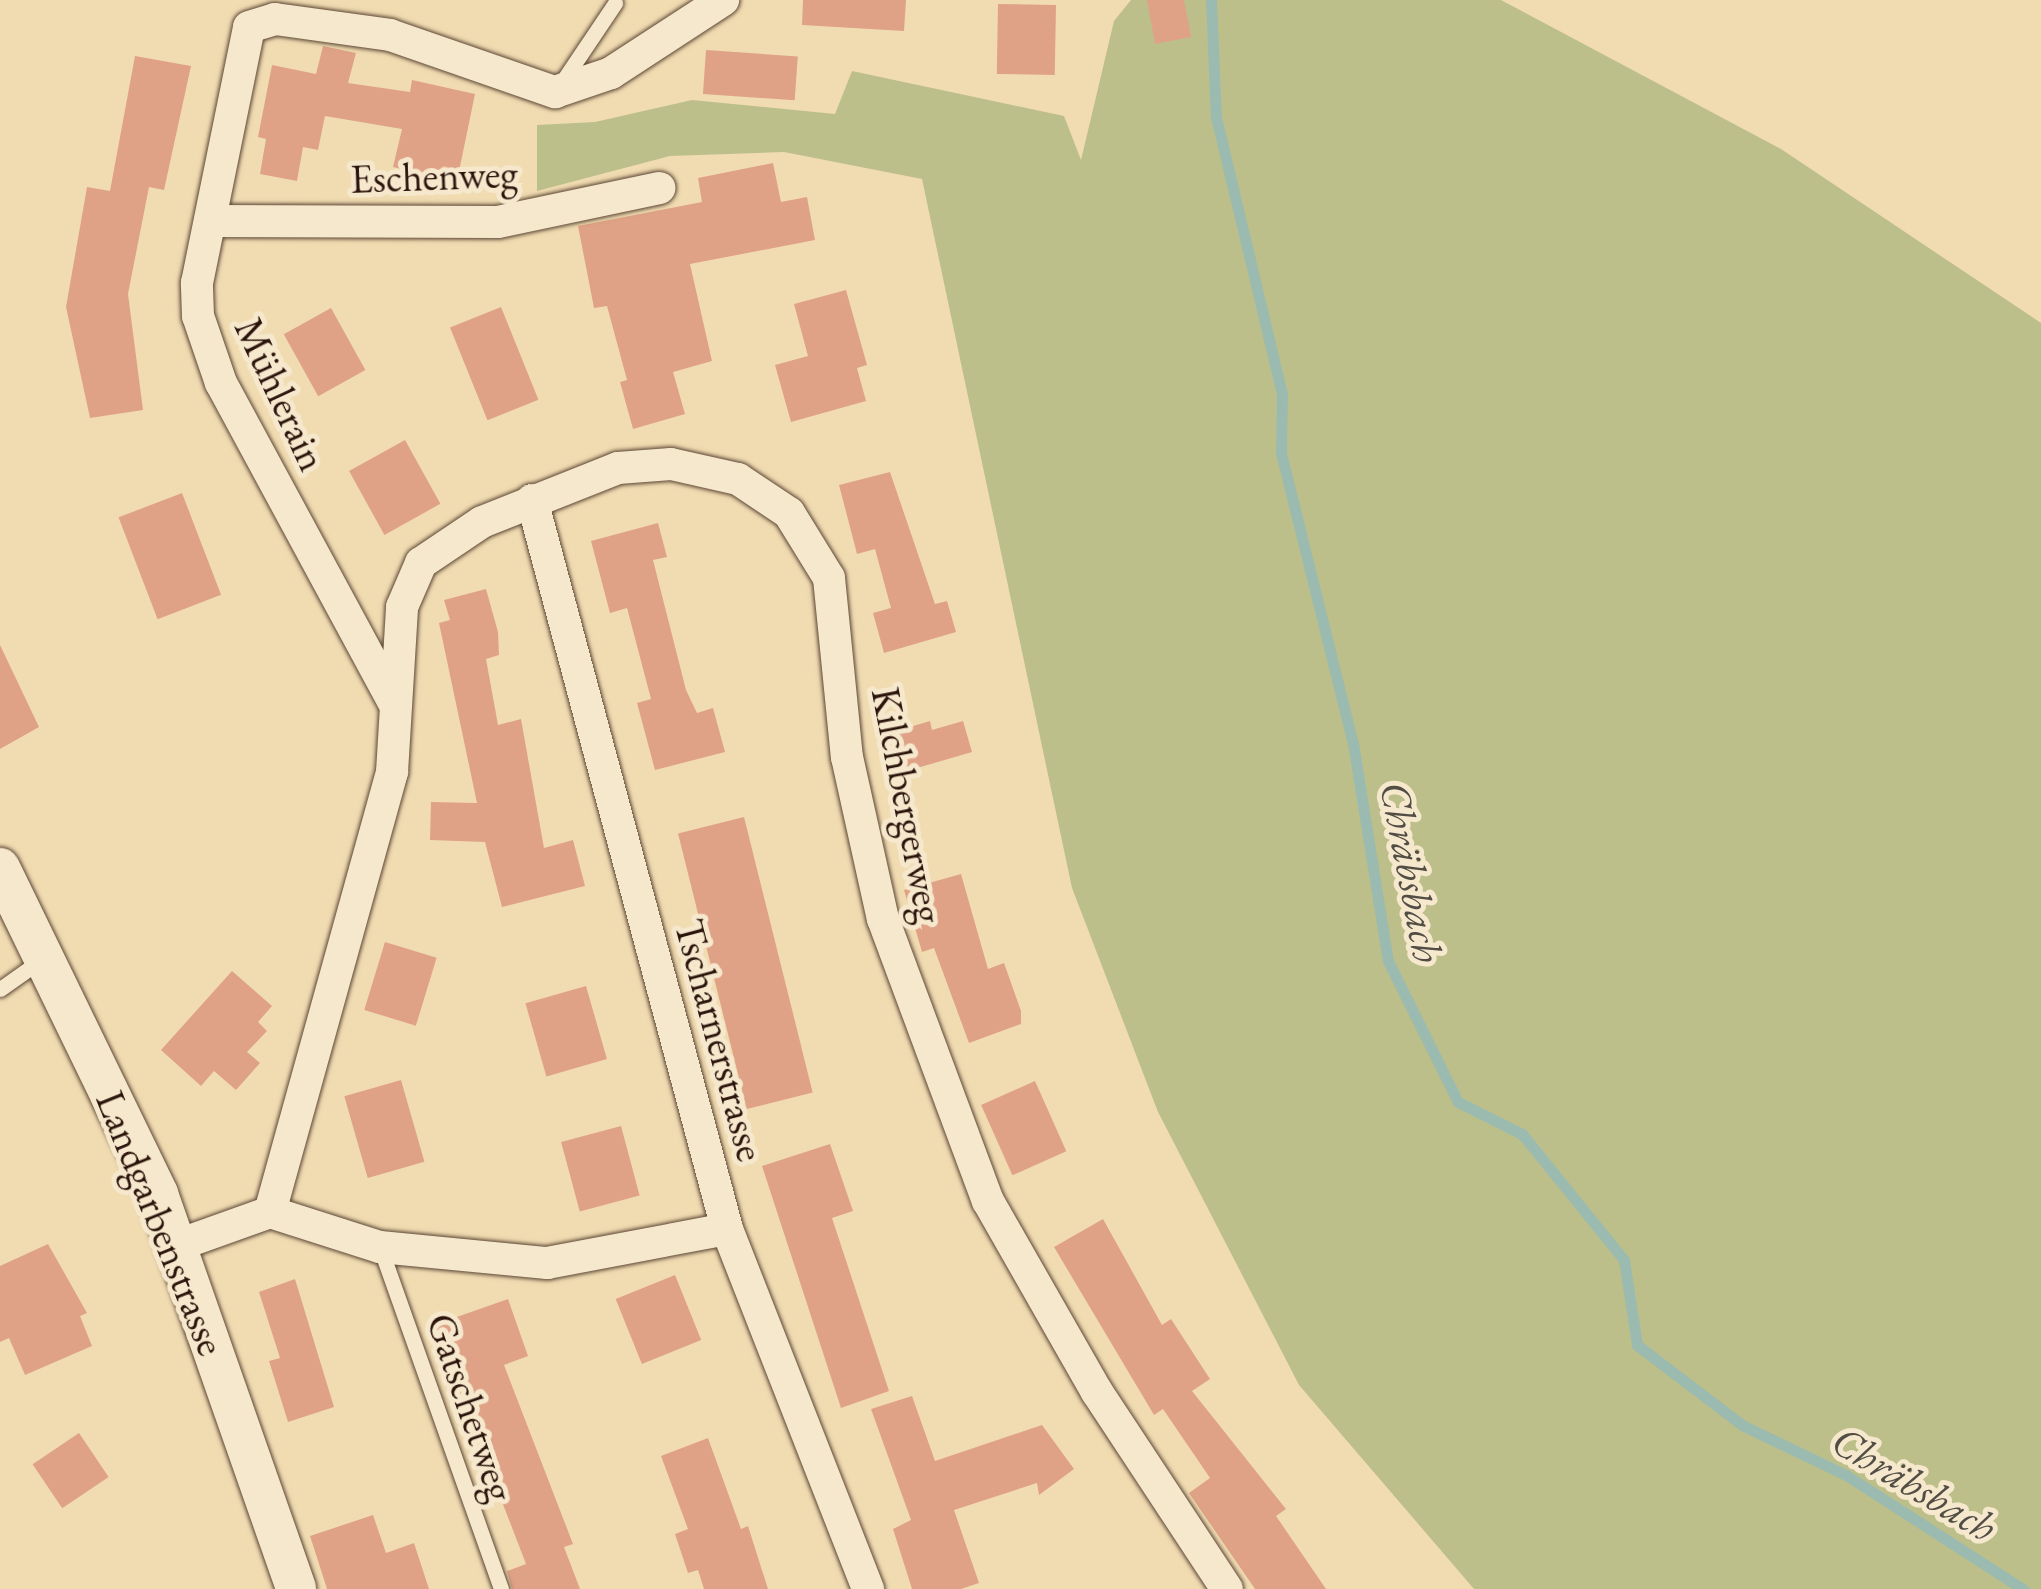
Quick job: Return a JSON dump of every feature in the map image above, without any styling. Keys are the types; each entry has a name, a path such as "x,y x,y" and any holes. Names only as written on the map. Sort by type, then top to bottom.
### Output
{"street":[{"path":"555,92 611,73 723,0"},
{"name":"Mühlerain","path":"270,1212 392,772 393,701 207,348 197,282 244,37 263,19 390,35 555,92"},
{"name":"Eschenweg","path":"210,220 498,222 659,188"},
{"name":"Kilchbergerweg","path":"393,701 402,607 421,563 442,542 532,500 618,468 706,470 769,495 822,556 857,811 929,1056 1022,1265 1227,1589"},
{"name":"Tscharnerstrasse","path":"532,500 726,1228 868,1589"},
{"name":"Landgarbenstrasse","path":"0,868 178,1244 296,1589"},
{"path":"178,1244 270,1212 380,1246 547,1263 726,1228"}],"lane":[{"path":"555,92 615,3"},
{"path":"0,989 44,958"},
{"name":"Gatschetweg","path":"380,1246 500,1589"}],"green space":[{"path":"1131,0 1501,0 1781,149 2041,323 2041,1589 1474,1589 1299,1385 1158,1112 1072,888 922,179 784,152 670,156 537,191 537,125 595,122 692,100 835,114 852,71 1064,116 1081,160 1114,21"}],"building":[{"path":"803,0 906,0 904,31 802,25"},
{"path":"1147,0 1184,0 1191,37 1155,44"},
{"path":"998,4 1056,5 1055,75 997,74"},
{"path":"323,46 356,53 348,83 410,92 412,80 475,94 457,181 393,167 402,129 325,116 318,150 303,147 297,181 260,174 266,139 258,137 272,65 316,74"},
{"path":"706,50 798,56 795,100 703,94"},
{"path":"135,56 191,66 164,190 149,187 128,294 143,410 90,418 66,307 87,187 110,191"},
{"path":"773,163 781,202 807,197 815,240 690,264 712,361 673,372 685,414 633,429 620,382 627,380 607,306 594,308 578,226 702,202 698,178"},
{"path":"846,290 867,365 857,368 866,401 791,422 775,365 808,356 794,304"},
{"path":"501,307 538,400 487,420 450,328"},
{"path":"331,308 365,370 318,396 284,334"},
{"path":"405,440 440,504 384,535 349,471"},
{"path":"890,472 935,604 947,601 956,632 884,653 873,613 891,608 875,549 857,554 839,485"},
{"path":"182,493 221,595 158,619 119,517"},
{"path":"658,523 667,557 653,560 686,690 697,713 713,708 725,752 655,770 637,703 651,699 627,608 610,613 591,541"},
{"path":"486,589 498,632 499,655 486,659 498,725 521,719 544,848 573,840 585,886 502,907 485,842 430,840 431,802 477,803 439,623 450,620 444,600"},
{"path":"0,645 39,727 0,749"},
{"path":"930,721 932,730 963,721 972,752 900,773 890,733"},
{"path":"744,817 813,1093 747,1109 678,833"},
{"path":"961,874 988,969 1004,963 1021,1011 1021,1024 969,1043 934,948 922,952 904,890"},
{"path":"385,942 437,958 416,1026 364,1010"},
{"path":"232,971 272,1006 258,1022 267,1031 247,1052 260,1063 236,1090 214,1071 201,1086 161,1050"},
{"path":"586,986 607,1059 546,1076 525,1003"},
{"path":"401,1080 424,1162 368,1178 344,1096"},
{"path":"1035,1081 1066,1151 1012,1175 981,1105"},
{"path":"621,1126 640,1196 580,1212 561,1142"},
{"path":"830,1144 853,1211 832,1218 889,1391 841,1408 762,1166"},
{"path":"1103,1219 1162,1325 1171,1319 1210,1379 1192,1391 1286,1509 1276,1516 1326,1589 1255,1589 1189,1493 1210,1478 1163,1409 1154,1415 1054,1247"},
{"path":"48,1244 87,1313 80,1316 92,1346 25,1375 9,1338 0,1342 0,1266"},
{"path":"675,1275 701,1340 642,1364 616,1299"},
{"path":"295,1279 334,1407 288,1422 269,1361 280,1358 259,1292"},
{"path":"508,1299 528,1356 504,1365 573,1544 564,1547 580,1589 512,1589 507,1571 526,1564 434,1325"},
{"path":"912,1396 935,1461 1042,1425 1074,1469 1039,1495 1037,1483 954,1510 979,1583 961,1589 912,1589 893,1529 911,1520 871,1409"},
{"path":"79,1433 109,1477 62,1508 33,1464"},
{"path":"708,1438 741,1529 748,1526 768,1589 704,1589 698,1570 688,1573 675,1534 688,1529 661,1456"},
{"path":"373,1515 386,1553 414,1543 429,1589 327,1589 310,1536"}],"waterway":[{"name":"Chräbsbach","path":"1211,0 1216,117 1282,394 1281,453 1353,743 1388,961 1458,1102 1522,1134 1624,1260 1637,1345 1742,1425 1846,1475 2023,1589"}]}
